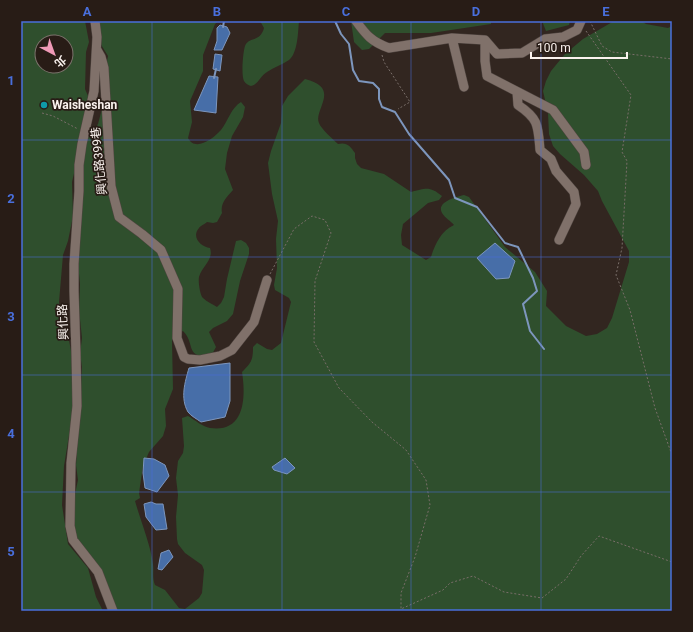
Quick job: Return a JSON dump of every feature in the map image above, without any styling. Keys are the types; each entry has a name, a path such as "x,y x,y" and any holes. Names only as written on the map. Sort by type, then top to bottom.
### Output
{"street":[{"name":"興化路","path":"95,21 96,49 94,91 79,165 79,191 74,264 77,386 75,430 71,463 70,526 73,540 98,572 113,611"},
{"path":"356,21 366,35 388,48 452,38 484,40 497,54 522,53 545,39 563,37 570,34 582,25"},
{"path":"452,38 464,87"},
{"path":"484,40 487,76 553,110 584,152 586,165"},
{"name":"興化路399巷","path":"96,49 101,57 104,68 112,186 119,217 161,250 178,289 177,338 184,357 188,359 200,360 220,356 232,350 254,322 267,280"},
{"path":"517,92 518,105 529,113 538,127 540,150 551,159 556,171 574,192 576,204 559,240"}],"path":[{"path":"590,21 602,46 612,52 672,59"},
{"path":"582,25 631,94 622,152 627,161 622,248 616,275 630,310 655,408 672,455"},
{"path":"379,44 384,62 410,102 398,109"},
{"path":"42,113 53,116 74,128 85,130"},
{"path":"267,280 294,228 312,216 325,220 331,233 315,281 314,342 339,388 372,422 406,450 426,480 430,505 415,557 401,593 401,609 443,590 450,583 473,576 504,592 542,598 566,579 581,556 591,543 599,536 672,562"}],"green space":[{"path":"21,21 85,21 89,42 86,52 85,89 88,96 79,152 72,182 73,216 68,241 63,255 59,302 61,319 69,340 73,362 73,411 64,466 62,505 68,544 88,568 96,597 103,611 21,611"},
{"path":"98,21 219,21 215,24 203,55 203,71 190,101 192,122 188,138 195,144 204,143 221,130 232,111 241,102 245,107 243,117 232,136 227,153 225,169 233,190 223,203 222,213 217,222 207,222 200,227 196,235 200,244 210,248 211,252 209,260 199,277 201,294 202,297 217,307 224,297 236,241 241,240 246,243 249,248 249,254 240,281 233,314 227,321 213,328 209,332 216,347 211,356 197,355 192,349 187,336 183,331 174,335 172,341 173,389 165,409 166,426 163,436 149,452 143,466 139,493 140,498 135,501 150,549 155,585 165,590 179,608 185,609 199,598 202,593 204,570 202,565 185,553 178,544 177,539 176,517 178,495 176,478 178,461 183,453 184,446 182,418 188,416 210,428 222,428 230,425 237,419 243,402 244,392 242,372 251,361 253,356 253,347 257,343 267,349 272,350 281,343 291,302 289,298 275,290 274,285 277,268 276,239 278,221 272,194 268,163 281,123 282,106 288,96 305,79 316,83 322,88 324,93 324,100 318,118 320,125 338,144 346,144 350,147 355,153 357,164 361,168 384,174 411,192 431,189 442,196 439,200 428,203 403,224 401,235 402,245 426,260 431,257 439,238 445,231 454,225 442,213 442,206 444,203 456,197 464,195 469,197 505,247 535,272 547,291 546,306 566,326 586,336 597,334 607,328 612,318 629,262 629,251 598,191 584,175 553,146 549,134 548,113 543,91 551,71 565,54 583,39 614,21 641,21 646,24 668,28 672,26 672,611 118,611 101,573 74,534 72,508 78,480 76,465 82,367 80,354 82,338 79,310 80,284 77,252 83,186 84,141 98,124 103,105 105,72 108,56 100,43"},
{"path":"260,21 299,21 297,42 292,57 289,60 267,72 256,84 251,86 244,81 243,78 242,69 244,53 247,43 260,36 262,33 264,28"},
{"path":"351,21 491,21 491,24 431,33 385,33 369,49 362,50 354,42"},
{"path":"542,21 570,21 569,25 546,31"}],"water":[{"path":"220,25 227,27 230,33 222,50 214,50 217,41 217,28"},
{"path":"215,54 222,55 220,71 213,69"},
{"path":"209,76 218,77 216,113 194,110"},
{"path":"495,243 515,261 509,278 496,279 477,258"},
{"path":"230,363 230,401 225,417 201,422 188,412 184,401 184,390 189,368"},
{"path":"144,458 154,459 165,465 169,476 157,492 145,488 143,473"},
{"path":"285,458 295,468 287,474 274,470 272,467"},
{"path":"151,502 163,504 167,529 156,530 146,517 144,504"},
{"path":"169,550 173,557 162,570 158,569 161,553"}],"waterway":[{"path":"223,27 224,21"},
{"path":"335,21 341,34 349,44 353,70 359,81 373,83 379,89 379,99 382,107 395,112 409,134 449,180 455,198 477,207 505,243 518,247 533,278 537,291 523,304 530,331 544,349"},
{"path":"214,78 216,69"}],"place":[{"name":"Waisheshan","path":"44,105"}]}
